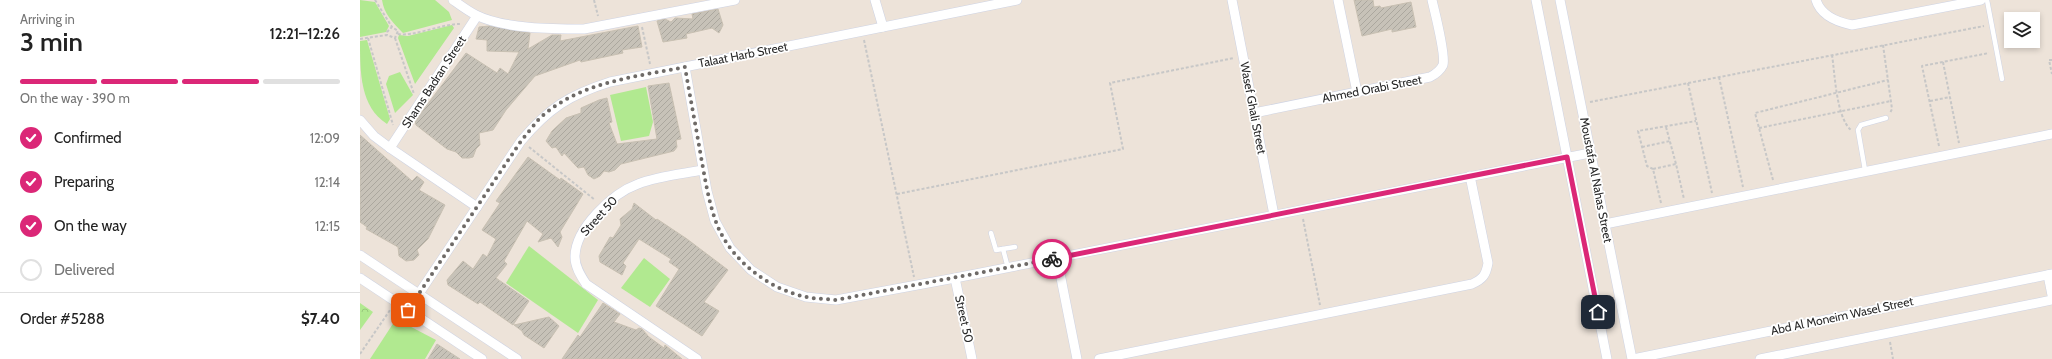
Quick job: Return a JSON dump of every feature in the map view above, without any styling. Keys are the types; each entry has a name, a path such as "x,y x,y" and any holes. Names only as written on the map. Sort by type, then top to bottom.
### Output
{"street":[{"path":"453,0 477,16 532,27 584,29 735,0"},
{"path":"875,0 883,27"},
{"name":"Talaat Harb Street","path":"408,310 521,141 539,120 560,103 584,91 610,82 1016,0"},
{"name":"Wasef Ghali Street","path":"1232,0 1274,215"},
{"path":"1338,0 1357,92"},
{"name":"Ahmed Orabi Street","path":"1254,113 1430,78 1438,72 1443,64 1443,54 1432,0"},
{"name":"Moustafa Al Nahas Street","path":"1536,0 1607,359"},
{"name":"Moustafa Al Nahas Street","path":"1560,0 1632,359"},
{"path":"1816,0 1826,15 1838,22 1852,25 1980,0"},
{"name":"Shams Badran Street","path":"390,148 477,16"},
{"path":"685,67 703,170 715,221 730,248 751,270 777,287 806,297 836,300 916,286 1590,153"},
{"path":"360,120 374,136 390,148 477,207"},
{"path":"1605,224 1865,170 1941,157 2052,134"},
{"name":"Street 50","path":"697,359 586,284 578,272 575,257 577,243 584,230 614,197 637,184 703,170"},
{"path":"1099,359 1472,284 1481,280 1486,273 1488,263 1470,176"},
{"path":"360,255 517,359"},
{"path":"1057,258 1077,359"},
{"path":"2050,274 2052,295"},
{"name":"Abd Al Moneim Wasel Street","path":"1632,359 1670,356 2050,274"},
{"path":"360,278 482,359"},
{"name":"Street 50","path":"955,278 972,359"},
{"name":"Abd Al Moneim Wasel Street","path":"1760,359 2052,300"}],"lane":[{"path":"1986,0 2002,79"},
{"path":"1865,170 1858,130 1861,125 1886,118"},
{"path":"991,233 995,250 1015,247"},
{"path":"1004,249 1008,268"}],"path":[{"path":"371,0 376,0 392,27 397,29 398,34"},
{"path":"594,0 600,25"},
{"path":"640,18 652,74"},
{"path":"398,34 407,35 445,25 472,24"},
{"path":"1581,104 1991,24"},
{"path":"387,35 387,32 392,27"},
{"path":"862,31 916,286"},
{"path":"395,38 398,34"},
{"path":"360,39 387,35 395,38"},
{"path":"368,38 397,138"},
{"path":"395,38 407,79 419,104"},
{"path":"1883,45 1892,109 1886,118"},
{"path":"1941,157 1922,66 1996,52"},
{"path":"1832,55 1841,111 1849,128 1858,136"},
{"path":"896,194 1123,148 1110,83 1243,56"},
{"path":"2052,60 2049,60 2052,74"},
{"path":"1943,62 1961,153"},
{"path":"1719,77 1744,195"},
{"path":"1776,189 1755,112 1888,80"},
{"path":"1688,83 1714,202"},
{"path":"1929,101 1950,97"},
{"path":"1759,128 1890,101"},
{"path":"1676,164 1653,169 1647,166 1638,131 1696,120"},
{"path":"1666,126 1686,207"},
{"path":"521,141 604,207"},
{"path":"1642,146 1670,141"},
{"path":"1653,169 1663,212"},
{"path":"1301,210 1322,314"},
{"path":"360,354 395,302"},
{"path":"1888,333 1893,359"}],"green space":[{"path":"360,0 375,2 389,26 386,32 360,37"},
{"path":"382,0 435,0 449,12 452,20 403,33 392,22 385,10"},
{"path":"452,25 454,28 415,84 398,38 399,35 408,36"},
{"path":"367,40 390,119 387,124 378,117 371,108 363,88 360,65 360,41"},
{"path":"400,72 413,95 395,113 386,84 389,76"},
{"path":"646,87 653,122 649,136 621,141 610,95"},
{"path":"529,246 598,300 578,333 506,283"},
{"path":"644,258 670,279 650,307 621,288"},
{"path":"360,303 373,312 360,330"},
{"path":"396,319 436,340 425,359 370,359"}],"building":[{"path":"1354,0 1373,0 1374,7 1380,6 1381,8 1411,2 1416,27 1392,32 1392,29 1362,36"},
{"path":"718,9 723,25 719,33 712,28 686,34 687,38 663,42 657,21 665,19 671,22 675,18 693,19 692,14"},
{"path":"489,26 530,33 528,49 552,35 561,35 560,41 638,26 642,47 622,50 623,53 581,62 580,60 535,76 506,110 493,130 479,133 480,145 476,149 473,157 462,158 456,152 447,149 416,125 415,121 466,53 497,73 500,68 508,74 519,52 487,51 487,40 476,39 479,27"},
{"path":"669,83 681,139 676,140 677,147 674,151 621,164 615,170 609,172 604,171 600,176 594,179 588,175 584,167 578,168 564,153 562,156 556,147 552,148 546,141 552,131 566,118 581,113 581,108 607,98 612,122 609,123 617,144 657,139 648,86"},
{"path":"360,135 412,181 417,176 424,182 419,190 445,205 428,239 417,250 419,255 414,260 406,261 399,256 398,247 366,229 367,227 360,222"},
{"path":"528,157 560,180 561,178 583,194 560,232 562,237 558,247 551,238 538,242 543,234 527,221 504,261 507,264 496,278 529,301 513,325 480,302 478,304 448,285 447,280 463,261 473,269 483,254 487,257 496,239 482,230 500,203 496,201"},
{"path":"634,203 656,220 657,219 687,239 728,270 704,302 719,311 702,336 656,306 679,269 669,262 671,259 639,239 623,263 626,266 622,275 600,262 599,256 610,237 613,238 621,225 620,219 632,209"},
{"path":"603,303 620,314 614,322 636,330 639,328 642,329 649,337 664,348 665,345 682,359 562,359 578,335 580,337"},
{"path":"549,317 559,326 544,348 524,335 522,331 514,325"},
{"path":"437,344 460,359 428,359"}],"way so far":[{"path":"408,310 521,141 539,120 560,103 584,91 610,82 685,67 707,191 715,221 730,248 740,259 751,270 777,287 806,297 836,300 867,296 1052,259"}],"route":[{"path":"1052,259 1567,157 1598,312"}]}
